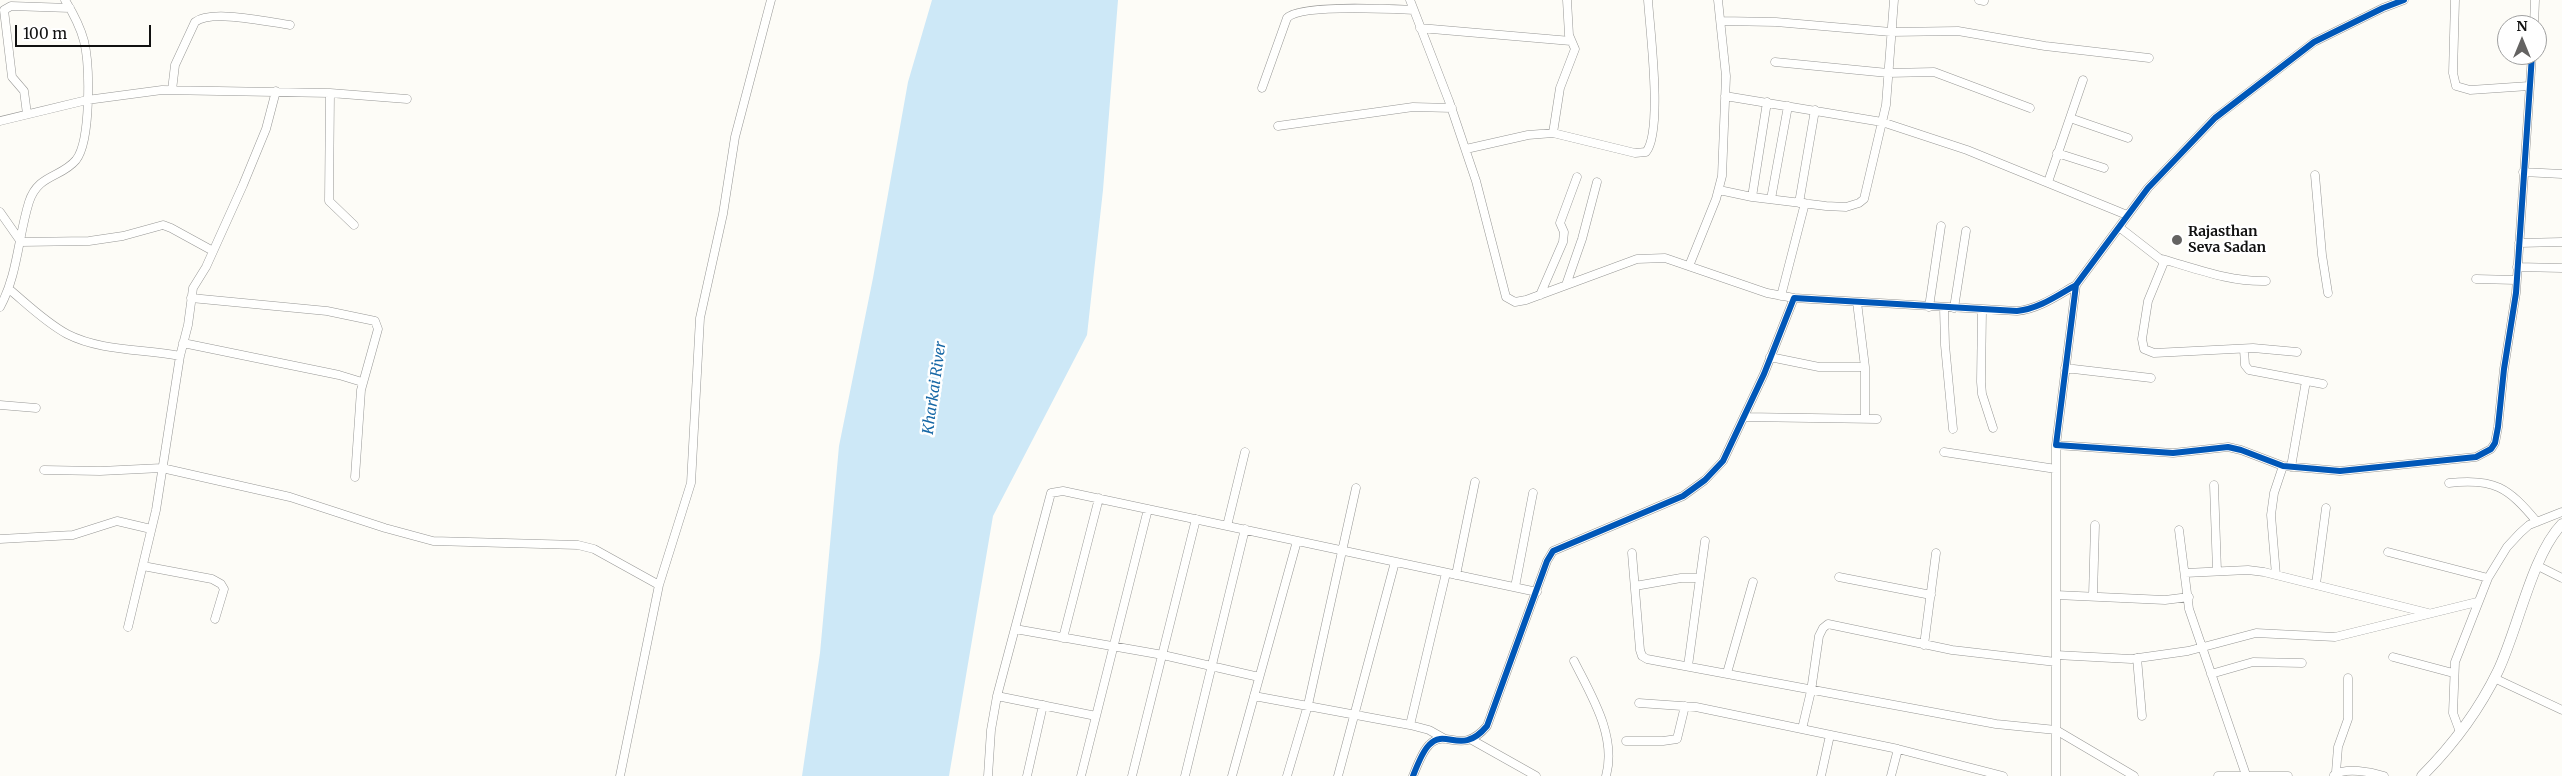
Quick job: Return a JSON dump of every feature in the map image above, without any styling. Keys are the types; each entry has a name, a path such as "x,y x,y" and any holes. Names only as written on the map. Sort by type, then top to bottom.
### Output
{"street":[{"path":"0,307 9,289 29,201 36,187 45,179 72,165 78,158 86,131 87,100 84,43 65,0"},
{"path":"620,776 659,585 691,483 700,318 723,214 735,137 770,0"},
{"path":"1410,0 1466,149 1506,297 1515,302 1540,295 1637,259 1650,257 1665,258 1767,293 1781,296 1982,310 2028,310 2076,285 2148,188 2215,118 2314,42 2401,0"},
{"path":"1554,133 1560,88 1575,49 1571,41 1567,0"},
{"path":"1466,149 1528,135 1554,133 1635,153 1646,152 1650,147 1654,75 1648,0"},
{"path":"1688,266 1719,190 1722,176 1726,76 1718,0"},
{"path":"1719,190 1752,197 1846,207 1859,204 1864,199 1882,122 1894,0"},
{"path":"2455,0 2453,66 2456,86 2470,90 2529,86"},
{"path":"2534,15 2535,0"},
{"path":"27,114 24,90 12,77 4,10 11,6 70,8"},
{"path":"1262,88 1287,18 1294,13 1322,9 1413,10"},
{"path":"172,90 175,65 194,22 199,19 227,17 290,25"},
{"path":"1721,21 1785,23 1891,32 1958,31 2045,46 2149,58"},
{"path":"1420,28 1571,41"},
{"path":"1775,62 1888,73 1944,73 2030,108"},
{"path":"2056,445 2173,453 2228,448 2241,450 2287,467 2340,471 2476,457 2491,449 2498,428 2516,280 2531,65"},
{"path":"2048,182 2083,80"},
{"path":"0,121 87,100 172,90 330,93 407,99"},
{"path":"128,627 151,529 194,282 212,251 266,130 276,91"},
{"path":"330,93 329,201 354,225"},
{"path":"1725,96 1882,122 1966,150 2127,215"},
{"path":"1752,197 1766,102"},
{"path":"1772,199 1788,106"},
{"path":"1278,126 1413,107 1452,108"},
{"path":"1781,296 1802,203 1816,110"},
{"path":"2070,118 2128,138"},
{"path":"2058,153 2104,168"},
{"path":"2523,172 2562,174"},
{"path":"2315,175 2322,255 2328,294"},
{"path":"1540,295 1563,242 1564,232 1560,223 1577,177"},
{"path":"1566,285 1582,239 1597,182"},
{"path":"0,212 21,242"},
{"path":"21,242 89,241 123,236 163,225 212,251"},
{"path":"1929,307 1941,226"},
{"path":"2119,227 2162,259 2226,278 2245,281 2266,281"},
{"path":"1954,308 1966,231"},
{"path":"2519,243 2562,242"},
{"path":"2162,259 2162,267 2148,301 2142,339 2144,349 2154,353 2244,349 2297,352"},
{"path":"2517,267 2562,268"},
{"path":"2476,279 2516,280"},
{"path":"2056,776 2056,445 2076,285"},
{"path":"9,289 51,324 68,335 106,346 180,356"},
{"path":"191,298 327,311 375,321 378,329 362,382 355,477"},
{"path":"1254,696 1304,707 1308,705 1410,725 1429,730 1445,738 1464,742 1472,740 1487,726 1547,561 1553,551 1683,496 1705,480 1723,460 1744,417 1794,298"},
{"path":"1857,302 1865,367 1866,419"},
{"path":"1944,308 1945,345 1954,429"},
{"path":"1982,310 1981,388 1993,428"},
{"path":"183,343 362,382"},
{"path":"2244,349 2245,365 2249,370 2323,384"},
{"path":"1770,357 1812,366 1865,367"},
{"path":"2065,368 2151,378"},
{"path":"2276,575 2271,515 2274,492 2287,467 2306,381"},
{"path":"0,405 36,408"},
{"path":"1744,417 1877,419"},
{"path":"1227,526 1246,452"},
{"path":"1944,452 2056,469"},
{"path":"44,470 100,471 162,468 290,497 385,528 433,541 560,544 594,549 659,585"},
{"path":"2449,483 2476,480 2491,484 2517,500 2537,522"},
{"path":"1456,575 1475,482"},
{"path":"2214,485 2217,572"},
{"path":"1287,776 1308,705 1356,488"},
{"path":"988,776 991,730 996,696 1050,493 1064,491 1099,498 1537,592"},
{"path":"1515,587 1533,493"},
{"path":"1063,638 1099,498"},
{"path":"2316,584 2326,508"},
{"path":"1081,776 1148,509"},
{"path":"2460,732 2453,713 2453,673 2455,662 2488,578 2507,547 2529,525 2562,512"},
{"path":"1132,776 1196,519"},
{"path":"0,540 73,535 117,521 151,529"},
{"path":"2422,776 2470,720 2494,678 2547,544 2562,524"},
{"path":"2093,595 2095,525"},
{"path":"1185,776 1245,530"},
{"path":"2179,530 2189,597 2189,609 2246,775"},
{"path":"1232,776 1296,540"},
{"path":"1688,666 1705,541"},
{"path":"2388,552 2488,578"},
{"path":"1632,554 1642,656 1647,659 1996,724 2056,730 2134,776"},
{"path":"1924,645 1936,554"},
{"path":"1338,776 1395,562"},
{"path":"143,566 212,579 221,584 224,589 215,619"},
{"path":"2538,566 2562,578"},
{"path":"2185,573 2248,570 2316,584 2429,613"},
{"path":"1410,725 1446,572"},
{"path":"1839,577 1931,595"},
{"path":"1635,586 1681,578 1700,578"},
{"path":"1727,673 1753,582"},
{"path":"2056,595 2093,595 2165,600 2189,597"},
{"path":"1802,729 1811,691 1819,636 1823,628 1828,624 1952,650 2056,659 2117,660 2203,647 2256,633 2335,636 2478,602"},
{"path":"1014,629 1163,655 1259,677"},
{"path":"2393,657 2453,673"},
{"path":"2137,658 2142,716"},
{"path":"1574,661 1599,712 1604,728 1608,755 1606,776"},
{"path":"2211,674 2253,662 2302,663"},
{"path":"2348,678 2348,719 2338,747 2335,774 2364,772 2384,776"},
{"path":"2494,678 2562,710"},
{"path":"996,696 1096,716"},
{"path":"1639,703 1685,706 1802,729 1898,749 2003,776"},
{"path":"1027,776 1042,705"},
{"path":"1626,741 1663,741 1677,738 1685,706"},
{"path":"1822,776 1830,735"},
{"path":"1413,776 1427,746 1434,741 1445,738"},
{"path":"1472,740 1536,776"},
{"path":"1892,776 1898,749"},
{"path":"2218,776 2288,776"}],"water":[{"name":"Kharkai River","path":"932,0 1118,0 1103,190 1087,335 993,516 949,776 802,776 820,653 839,446 873,278 908,82"}],"cycle path":[{"path":"2404,0 2383,8 2314,42 2215,118 2148,188 2076,285 2056,445 2173,453 2228,447 2283,466 2340,471 2476,457 2491,449 2495,443 2498,427 2504,369 2516,293 2531,65"},
{"path":"1413,776 1424,751 1435,740 1469,740 1478,735 1487,726 1547,561 1553,551 1683,496 1705,480 1723,461 1764,374 1794,298 2017,311 2041,305 2076,285"}],"place":[{"name":"Rajasthan Seva Sadan","path":"2177,240"}]}
